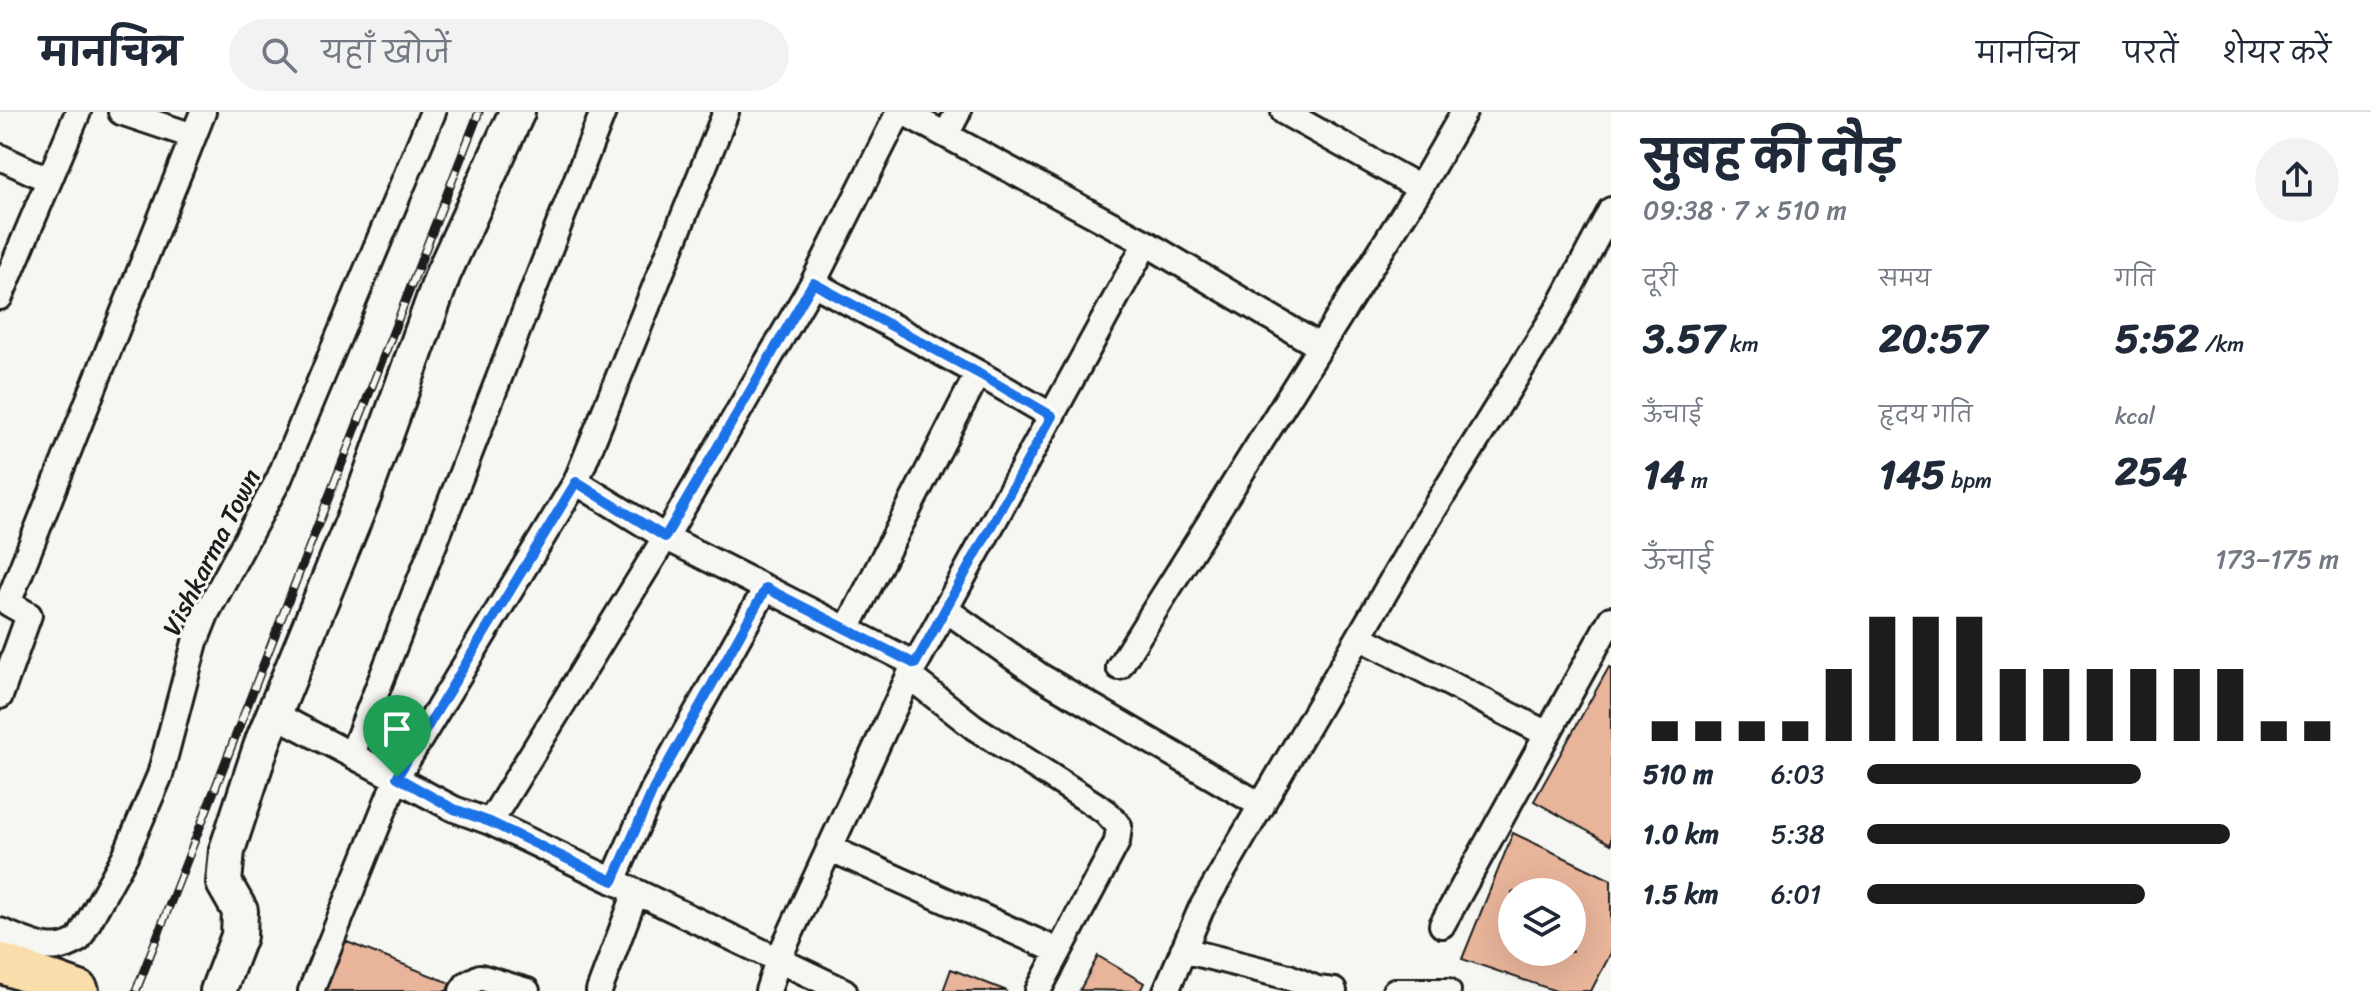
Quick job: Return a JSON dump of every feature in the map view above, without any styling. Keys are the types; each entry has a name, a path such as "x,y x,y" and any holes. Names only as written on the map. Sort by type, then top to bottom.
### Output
{"main road":[{"path":"0,963 79,991"}],"street":[{"path":"0,297 78,112"},
{"path":"121,112 193,136"},
{"path":"0,696 29,615 8,603 203,112"},
{"name":"Vishkarma Town","path":"0,931 55,949 69,947 79,939 125,856 160,775 195,642 207,612 279,479 433,112"},
{"path":"218,991 239,936 240,911 224,883 227,850 274,714 363,497 443,274 517,112"},
{"path":"352,754 603,112"},
{"path":"311,991 397,777 576,482 726,112"},
{"path":"490,822 665,537 813,283 901,112 1146,243 1319,346"},
{"path":"946,135 958,112"},
{"path":"1284,112 1420,188"},
{"path":"1119,667 1420,188 1464,112"},
{"path":"0,157 49,180"},
{"path":"1166,991 1201,909 1426,522 1560,306 1611,210"},
{"path":"768,991 778,960 912,670 1146,243"},
{"path":"813,283 1052,416"},
{"path":"847,629 978,373"},
{"path":"576,482 665,537 847,629 912,670 974,727 1105,811 1119,826 1117,842 1038,991"},
{"path":"613,881 653,790 766,588"},
{"path":"945,609 1040,676 1262,806"},
{"path":"1442,925 1611,619"},
{"path":"1360,637 1547,734"},
{"path":"274,714 454,809 490,822 844,991"},
{"path":"829,848 1058,951"},
{"path":"599,991 636,892"},
{"path":"1183,950 1289,977 1317,989 1334,991"},
{"path":"462,991 467,984 480,977 527,991"},
{"path":"1395,991 1448,991"}],"building":[{"path":"1611,668 1611,844 1534,801"},
{"path":"1513,833 1611,880 1611,953 1591,991 1556,991 1462,959"},
{"path":"337,938 450,983 447,991 316,991"},
{"path":"1098,956 1144,983 1140,991 1080,990"},
{"path":"951,969 1007,991 943,991"}],"railway":[{"path":"136,991 479,112"}],"route":[{"path":"813,283 1052,416 915,664 766,588 653,790 613,881 490,822 454,809 397,777 576,482 665,537 813,283"}]}
